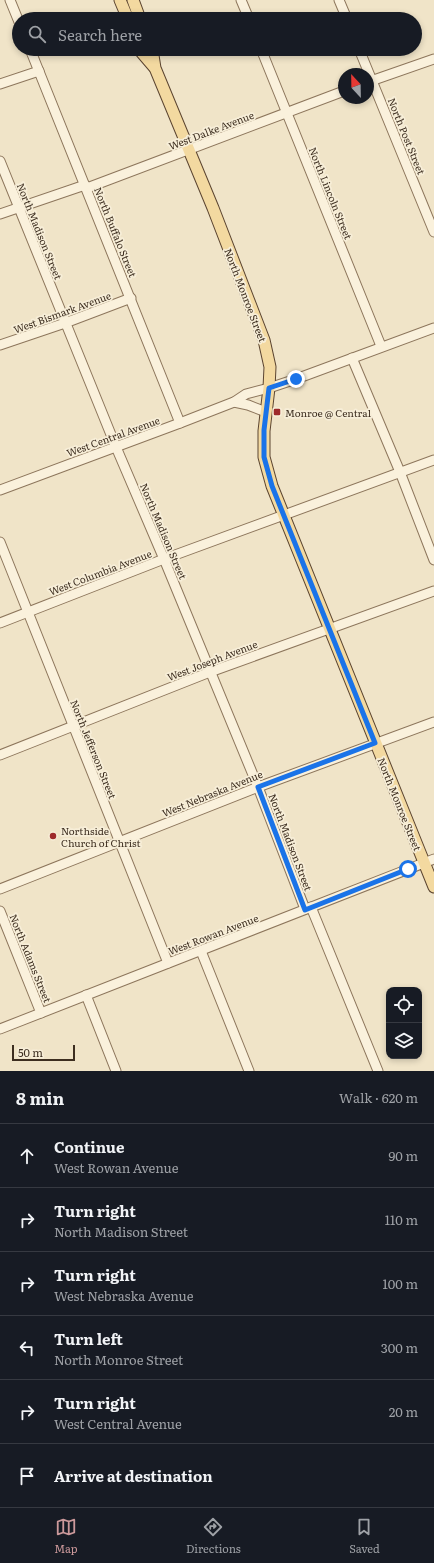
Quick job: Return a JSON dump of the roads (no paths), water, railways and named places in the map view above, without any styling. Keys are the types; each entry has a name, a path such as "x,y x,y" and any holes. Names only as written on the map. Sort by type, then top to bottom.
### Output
{"main road":[{"path":"120,0 125,12"},
{"path":"133,0 137,12"},
{"name":"North Monroe Street","path":"145,56 155,68"},
{"name":"North Monroe Street","path":"153,56 155,68 213,208 264,340 270,367 264,430 264,457 272,486 375,743 429,861 434,887"}],"street":[{"path":"10,0 15,12"},
{"path":"241,0 246,12"},
{"path":"339,0 344,12"},
{"name":"North Buffalo Street","path":"33,56 180,423"},
{"name":"North Lincoln Street","path":"264,56 381,346"},
{"name":"North Post Street","path":"361,56 365,68"},
{"path":"374,81 434,59"},
{"path":"0,84 39,71"},
{"name":"North Post Street","path":"374,91 434,232"},
{"name":"West Dalke Avenue","path":"0,214 18,207 86,187 338,93"},
{"name":"North Madison Street","path":"0,161 116,447 164,559 308,908 378,1071"},
{"name":"West Bismark Avenue","path":"0,345 65,323 131,298"},
{"name":"West Central Avenue","path":"0,490 234,402 246,394 269,388 434,328"},
{"path":"352,358 400,472 434,560"},
{"path":"234,402 248,405 266,412"},
{"name":"West Columbia Avenue","path":"0,623 164,559 434,460"},
{"name":"North Jefferson Street","path":"0,542 168,963"},
{"name":"West Joseph Avenue","path":"0,755 210,672 434,591"},
{"name":"West Nebraska Avenue","path":"0,889 258,787 434,722"},
{"name":"West Rowan Avenue","path":"0,1029 429,861"},
{"name":"North Adams Street","path":"0,911 41,1013"},
{"path":"201,950 250,1071"},
{"path":"86,995 116,1071"}],"place":[{"name":"Monroe @ Central","path":"277,412"},
{"name":"Northside Church of Christ","path":"53,836"}]}
